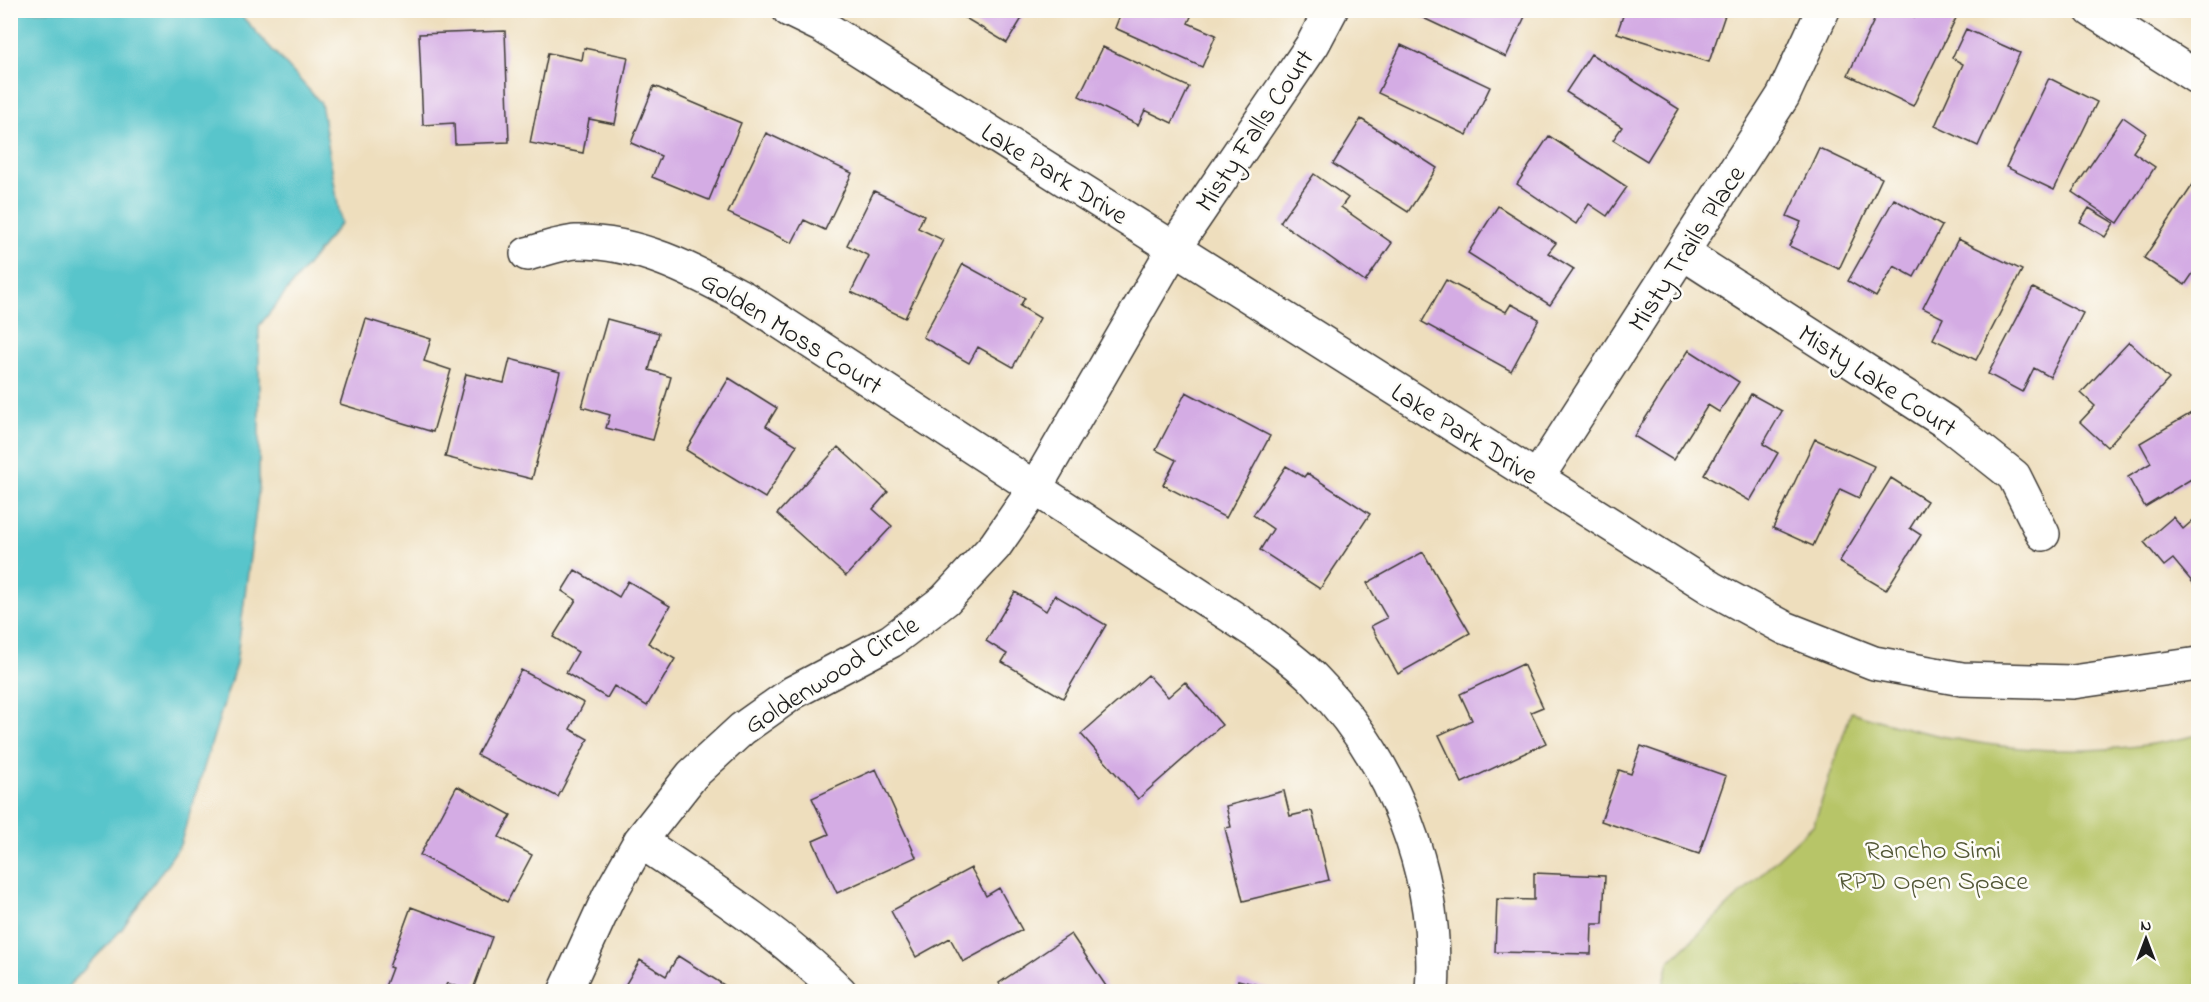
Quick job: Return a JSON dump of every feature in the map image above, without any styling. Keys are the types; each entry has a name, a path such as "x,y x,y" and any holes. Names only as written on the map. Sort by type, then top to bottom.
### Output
{"street":[{"name":"Lake Park Drive","path":"789,10 826,18 1174,248 1711,588 1785,628 1874,663 1962,679 2073,682 2199,664"},
{"name":"Misty Falls Court","path":"1174,248 1313,44 1331,10"},
{"name":"Misty Trails Place","path":"1537,478 1783,96 1823,10"},
{"path":"2091,10 2199,78"},
{"name":"Golden Moss Court","path":"527,254 575,242 631,247 687,268 744,298 1035,488"},
{"name":"Goldenwood Circle","path":"565,992 609,896 640,841 692,775 742,729 794,692 891,640 945,600 995,546 1035,488 1174,248"},
{"name":"Misty Lake Court","path":"1683,253 1947,423 2014,476 2043,534"},
{"path":"1035,488 1260,635 1311,677 1348,717 1380,763 1419,856 1429,904 1434,965 1432,992"},
{"path":"640,841 728,900 820,971 840,992"}],"green space":[{"name":"Rancho Simi RPD Open Space","path":"1851,712 1937,735 2023,748 2109,749 2153,744 2198,735 2198,991 1662,991 1669,962 1814,824"}],"water":[{"path":"10,11 237,11 321,103 341,223 259,326 259,487 236,664 180,845 122,929 64,991 11,991"}],"building":[{"path":"952,10 1027,10 1007,43"},
{"path":"1122,10 1194,10 1188,23 1216,35 1202,67 1115,28"},
{"path":"1419,10 1528,10 1506,57 1417,15"},
{"path":"1625,10 1721,10 1726,12 1709,62 1617,33"},
{"path":"1879,10 1900,10 1915,17 1918,10 1944,10 1957,16 1913,106 1848,75"},
{"path":"1966,29 2020,53 1978,146 1935,126 1963,64 1952,58"},
{"path":"505,31 509,142 455,144 454,123 423,125 419,34"},
{"path":"1401,45 1490,87 1467,135 1378,93"},
{"path":"1103,47 1189,87 1172,123 1145,110 1138,125 1079,96"},
{"path":"584,48 628,57 615,124 589,119 583,153 530,143 548,53 582,60"},
{"path":"1591,54 1679,109 1647,161 1613,140 1622,127 1566,92"},
{"path":"2049,78 2097,102 2054,190 2006,167"},
{"path":"654,86 741,123 709,200 652,177 661,156 631,143"},
{"path":"2123,117 2146,133 2133,152 2155,167 2118,223 2072,192"},
{"path":"1361,119 1437,168 1408,212 1333,164"},
{"path":"766,133 852,173 825,230 804,220 792,243 728,213"},
{"path":"1549,136 1627,187 1607,216 1589,204 1576,224 1517,184"},
{"path":"1819,148 1882,178 1839,269 1789,246 1801,222 1787,216"},
{"path":"1314,174 1348,198 1341,207 1392,243 1365,282 1280,222"},
{"path":"2198,177 2198,266 2185,285 2144,258"},
{"path":"874,191 924,215 918,228 943,240 905,318 851,292 869,256 847,245"},
{"path":"1894,199 1942,226 1914,277 1894,266 1876,297 1848,281"},
{"path":"1498,206 1556,243 1548,253 1574,269 1550,305 1468,253"},
{"path":"2089,208 2114,223 2105,237 2080,222"},
{"path":"1958,239 2022,270 1976,360 1933,339 1943,318 1923,308"},
{"path":"963,264 1025,298 1020,306 1040,318 1013,367 978,347 969,363 923,337"},
{"path":"1446,280 1506,312 1511,304 1539,319 1511,371 1422,322"},
{"path":"2033,288 2083,313 2050,377 2034,368 2022,392 1988,374"},
{"path":"366,319 431,339 424,361 451,370 433,432 340,404"},
{"path":"607,319 659,333 649,370 671,377 653,440 606,428 610,415 582,407"},
{"path":"2129,342 2169,379 2107,447 2080,422 2095,406 2081,393"},
{"path":"1689,350 1739,382 1719,412 1708,405 1673,460 1634,436"},
{"path":"510,359 560,372 532,479 445,457 466,374 504,383"},
{"path":"729,378 777,408 766,426 797,445 765,498 686,450"},
{"path":"1186,392 1270,436 1226,518 1163,485 1176,460 1156,450"},
{"path":"1751,394 1782,411 1763,444 1778,453 1750,501 1704,475"},
{"path":"2198,409 2198,475 2145,507 2128,477 2151,463 2140,443"},
{"path":"1815,439 1874,466 1859,498 1840,489 1813,546 1773,528"},
{"path":"838,447 888,492 873,509 892,526 846,576 777,514"},
{"path":"1286,466 1304,477 1307,473 1370,514 1320,589 1260,550 1273,529 1253,515"},
{"path":"1891,478 1927,501 1910,528 1921,535 1886,590 1839,562"},
{"path":"2198,516 2198,578 2193,583 2173,559 2164,566 2144,542 2173,517 2183,529"},
{"path":"1423,552 1470,633 1398,674 1371,626 1387,618 1367,583"},
{"path":"575,570 619,597 628,581 670,606 648,643 675,659 647,706 614,686 607,698 566,673 578,652 553,637 576,600 562,591"},
{"path":"1015,592 1046,611 1055,595 1106,625 1063,698 1002,662 1007,654 986,641"},
{"path":"1523,664 1543,707 1531,712 1546,743 1462,783 1439,735 1472,720 1460,694"},
{"path":"521,670 584,703 570,729 588,739 558,797 477,755"},
{"path":"1148,675 1168,697 1185,682 1222,725 1138,799 1081,734"},
{"path":"1641,746 1726,776 1699,854 1601,821 1619,770 1631,774"},
{"path":"876,769 916,857 837,893 813,841 829,834 812,798"},
{"path":"457,786 511,815 499,837 532,855 507,902 420,855"},
{"path":"1284,791 1290,816 1312,811 1329,880 1243,901 1225,828 1231,827 1226,806"},
{"path":"971,868 986,896 999,888 1022,930 963,962 950,938 916,957 891,911"},
{"path":"1534,873 1605,876 1603,924 1592,924 1591,954 1495,952 1497,899 1534,900"},
{"path":"411,907 492,937 472,992 447,983 443,992 383,992 392,968 389,967"},
{"path":"1071,934 1110,992 1004,992 999,983"},
{"path":"678,956 724,985 720,992 621,992 640,960 666,976"},
{"path":"1238,980 1280,991 1280,992 1235,992"}]}
